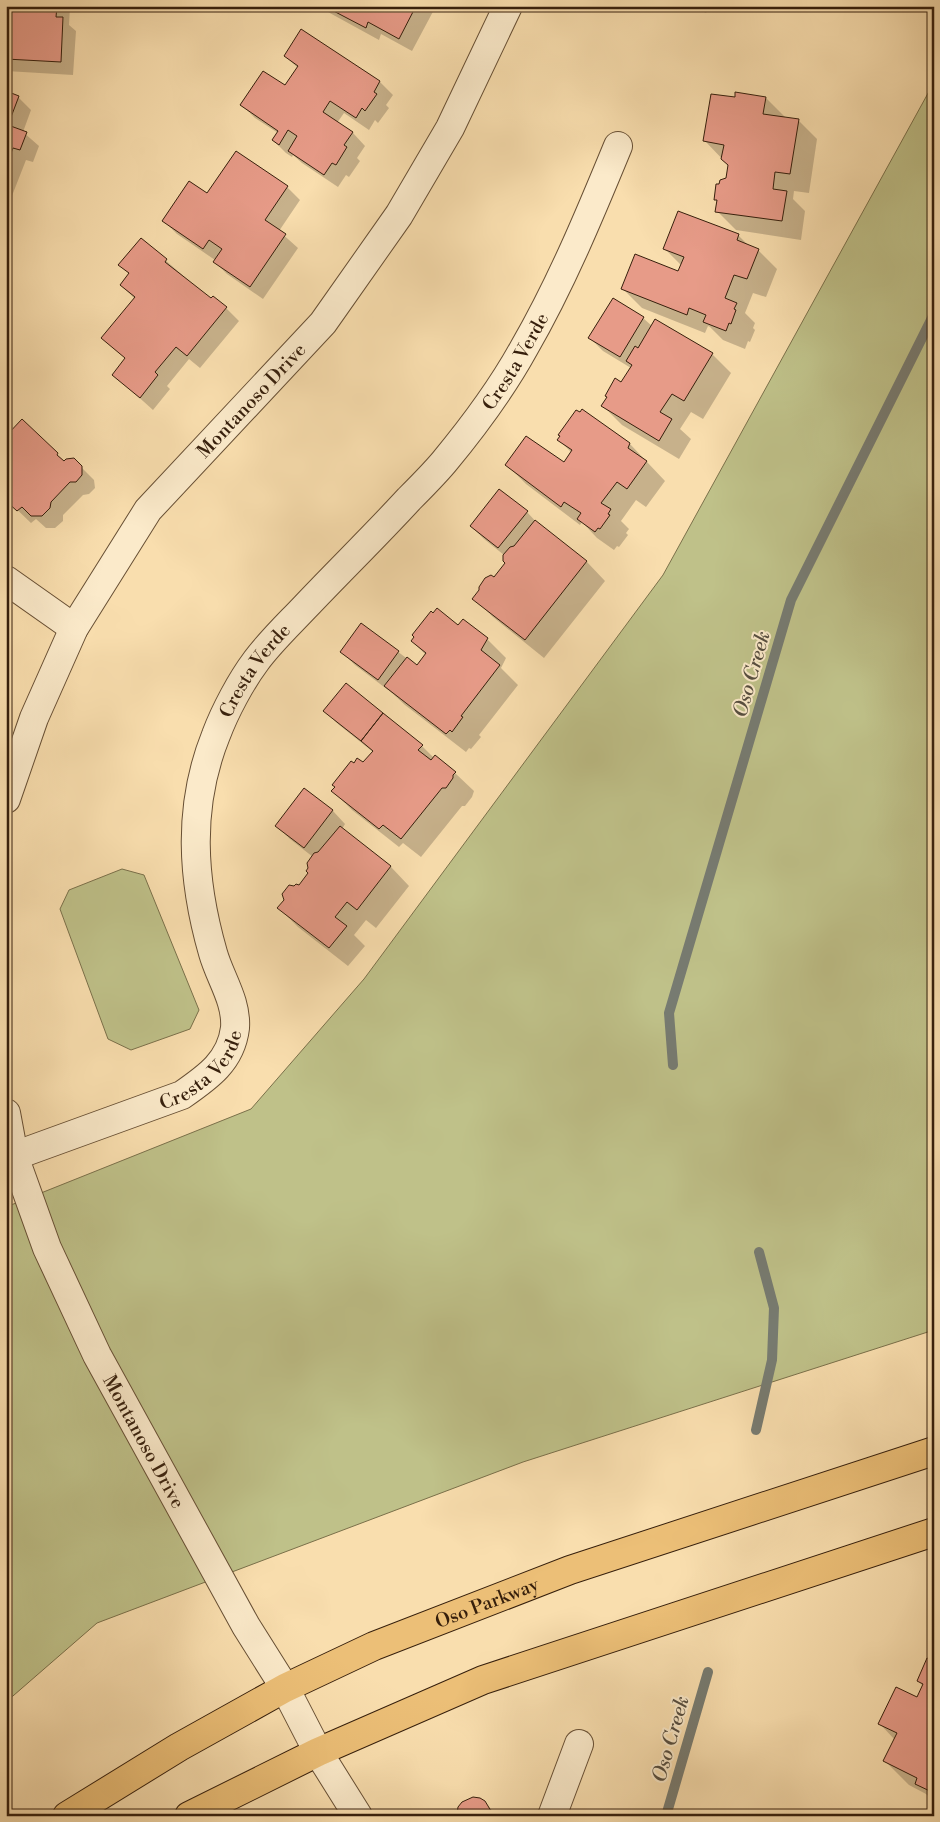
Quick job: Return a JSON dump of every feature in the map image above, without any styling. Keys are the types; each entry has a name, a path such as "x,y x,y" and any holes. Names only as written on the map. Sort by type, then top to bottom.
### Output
{"main road":[{"name":"Oso Parkway","path":"67,1816 178,1747 285,1688 374,1646 570,1570 934,1451"},
{"path":"189,1816 318,1752 483,1680 934,1532"}],"street":[{"name":"Montanoso Drive","path":"6,799 34,718 74,628 148,510 322,323 400,215 450,128 508,6"},
{"name":"Cresta Verde","path":"10,1156 182,1094 218,1068 229,1051 235,1027 234,1005 214,956 196,873 195,825 202,779 215,735 255,662 283,630 443,463 491,400 524,349 584,229 618,146"},
{"path":"6,580 74,628"},
{"name":"Montanoso Drive","path":"6,1113 10,1156 47,1248 97,1355 246,1626 285,1688 318,1752 358,1816"},
{"path":"552,1816 579,1744"}],"green space":[{"path":"934,74 934,1330 523,1462 97,1623 6,1702 6,1207 251,1109 364,979 663,575 932,86"},
{"path":"122,869 144,875 199,1010 190,1029 131,1050 108,1039 60,909 69,890"}],"building":[{"path":"6,6 57,6 56,17 63,17 61,62 6,59"},
{"path":"324,6 416,6 399,39 368,22 366,28"},
{"path":"301,29 380,81 374,92 377,94 365,111 362,108 356,118 330,101 323,112 353,132 344,145 347,147 336,165 332,163 324,175 288,151 297,136 288,130 279,145 272,140 278,131 240,105 263,71 285,85 298,66 284,56"},
{"path":"6,91 19,96 8,125 27,132 20,150 13,148 6,166"},
{"path":"735,92 766,97 763,114 799,119 790,174 775,172 773,189 787,191 782,221 715,212 717,200 714,200 716,184 719,184 720,180 726,178 728,165 721,159 724,145 703,141 711,94 735,97"},
{"path":"236,151 288,186 265,220 286,234 250,287 213,262 222,249 209,240 203,249 162,221 189,181 207,193"},
{"path":"678,211 739,234 737,240 759,249 747,279 734,275 725,298 737,303 734,309 736,310 731,324 729,323 726,331 703,322 706,315 689,308 687,315 621,289 635,254 678,271 684,257 663,249"},
{"path":"141,238 167,259 165,262 211,298 213,296 227,307 187,356 176,347 155,372 158,375 140,398 112,375 125,358 101,338 135,297 120,285 129,273 118,265"},
{"path":"613,298 644,317 620,357 588,338"},
{"path":"655,319 713,353 684,401 672,394 660,412 672,419 659,441 601,406 615,378 621,382 632,365 626,361 635,346 638,348"},
{"path":"582,409 630,443 628,448 647,461 627,489 617,482 601,503 611,509 608,514 610,515 600,529 598,528 595,532 577,519 581,513 564,502 561,507 505,465 526,436 564,462 572,450 557,440 560,436 558,435 576,410 580,412"},
{"path":"22,419 64,461 74,458 82,466 82,475 76,482 70,482 51,502 50,508 42,516 31,516 22,507 17,511 6,501 6,436"},
{"path":"499,489 528,511 498,548 470,526"},
{"path":"535,520 587,561 525,640 472,599 485,578 491,575 494,577 505,563 503,555 510,547 514,546"},
{"path":"437,608 458,625 463,619 488,638 481,650 500,665 461,716 463,717 452,732 450,730 446,734 384,686 407,657 417,665 426,653 411,641 414,637 412,635 431,611 433,613"},
{"path":"361,623 399,651 378,680 340,652"},
{"path":"346,683 383,713 361,741 323,711"},
{"path":"383,713 423,745 418,750 431,760 435,755 456,772 446,788 442,788 401,839 383,825 379,829 331,791 335,787 332,785 351,761 354,763 357,758 363,762 373,751 361,741"},
{"path":"304,788 333,810 304,848 275,826"},
{"path":"340,826 391,866 357,910 347,902 335,917 347,926 329,948 277,908 284,900 282,894 289,885 299,885 308,873 306,871 308,868 307,863"},
{"path":"927,1658 934,1661 934,1793 915,1784 917,1778 883,1761 897,1733 878,1724 896,1687 917,1697 923,1684 917,1681"},
{"path":"473,1797 485,1801 494,1816 454,1816 462,1802"}],"waterway":[{"name":"Oso Creek","path":"673,1065 669,1013 791,600 934,314"},
{"name":"Oso Creek","path":"756,1430 772,1360 774,1308 759,1252"},
{"name":"Oso Creek","path":"666,1816 708,1672"}]}
